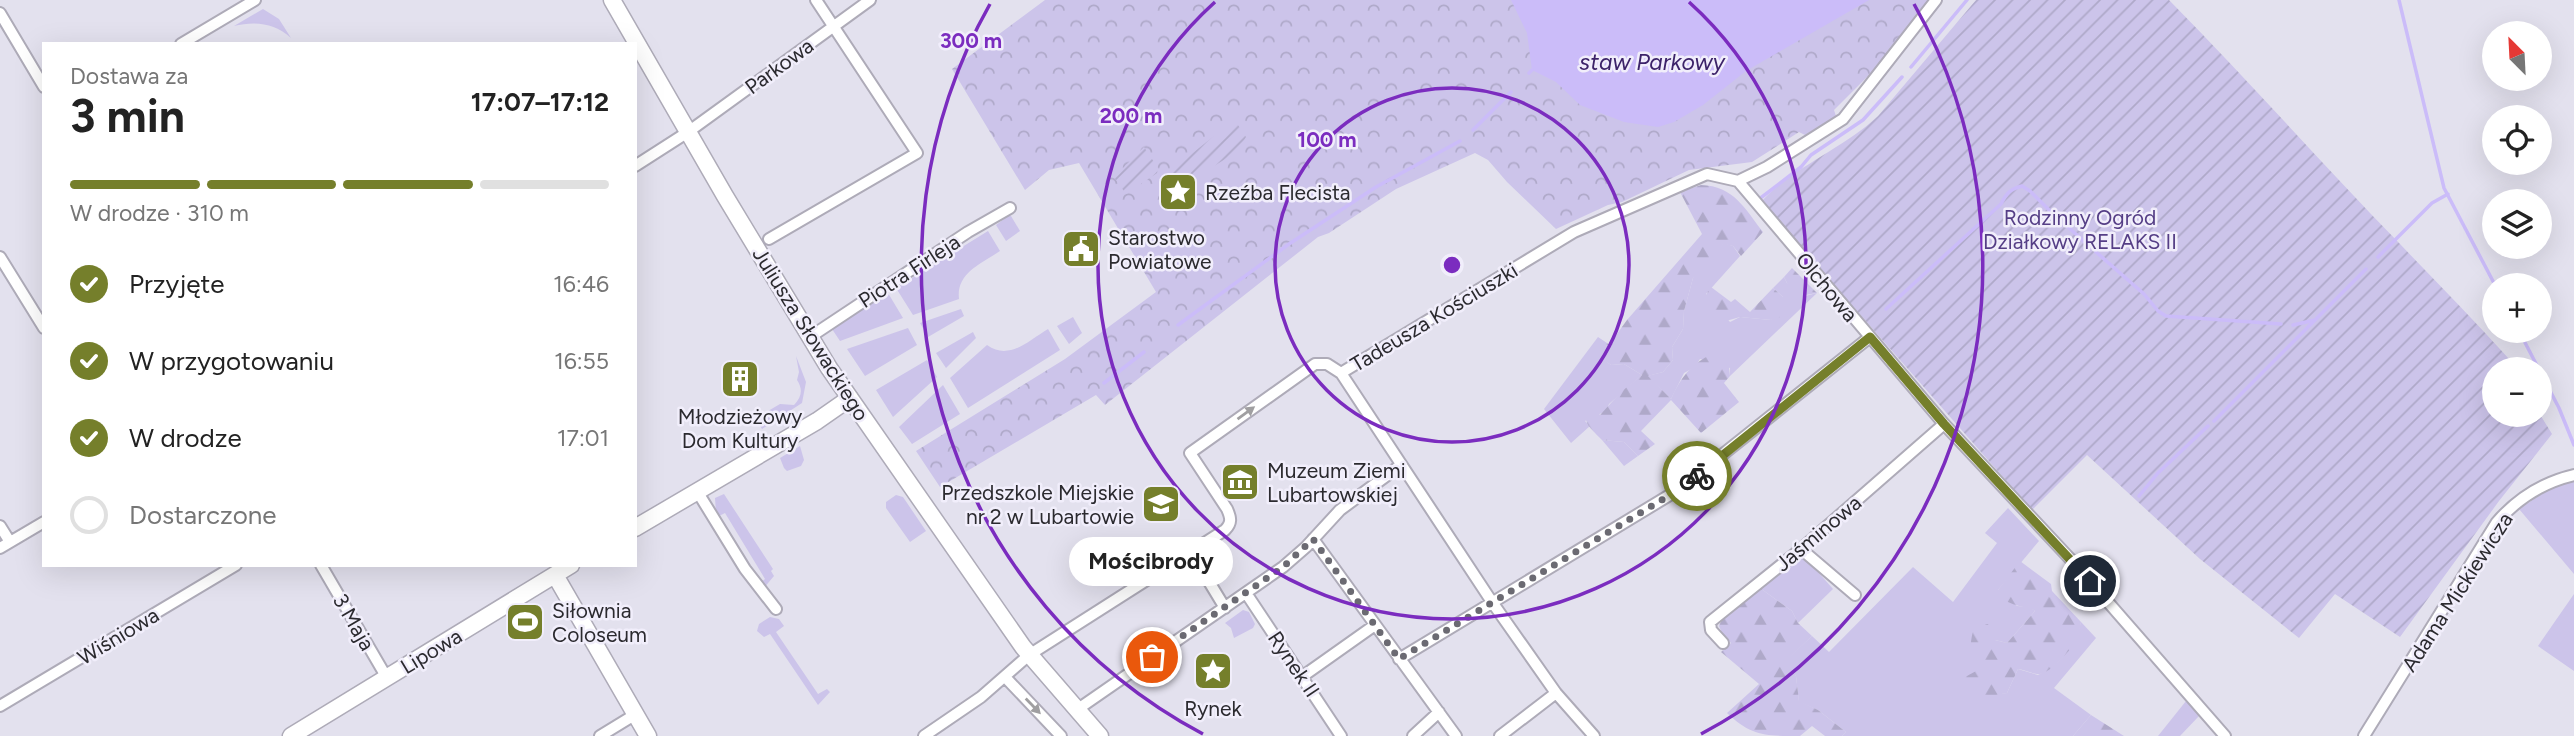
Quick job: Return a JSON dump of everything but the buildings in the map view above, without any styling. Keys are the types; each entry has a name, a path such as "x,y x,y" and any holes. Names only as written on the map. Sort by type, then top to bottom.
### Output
{"main road":[{"name":"Juliusza Słowackiego","path":"612,0 636,42"},
{"name":"Juliusza Słowackiego","path":"637,43 810,337 850,398 1029,655 1100,736"},
{"path":"637,527 817,421 850,398"},
{"name":"Lipowa","path":"291,736 568,567"},
{"path":"555,575 648,736"}],"street":[{"path":"184,42 254,0"},
{"path":"769,239 917,153 816,0"},
{"name":"Parkowa","path":"637,165 688,132 870,0"},
{"path":"1738,181 1767,167 1843,119 1936,0"},
{"path":"0,13 42,84"},
{"name":"Tadeusza Kościuszki","path":"925,736 981,697 1029,655 1225,530 1231,517 1190,453 1315,364 1327,363 1341,373 1574,232 1707,174 1738,181"},
{"name":"Olchowa","path":"1738,181 1944,424 2074,562 2225,736"},
{"name":"Piotra Firleja","path":"810,337 968,232 1010,208"},
{"path":"0,257 42,325"},
{"path":"1399,659 1678,490 1870,337"},
{"path":"1341,373 1492,602 1556,693 1594,736"},
{"name":"Jaśminowa","path":"1723,643 1711,630 1710,622 1801,549 1944,424"},
{"path":"1077,709 1295,557 1340,510 1401,466"},
{"name":"Adama Mickiewicza","path":"2364,736 2497,522 2525,496 2557,480 2574,475"},
{"path":"697,491 745,569 775,609"},
{"path":"0,526 5,545 42,523"},
{"path":"1313,539 1456,736"},
{"path":"1801,549 1854,595"},
{"path":"1191,552 1225,608"},
{"name":"Wiśniowa","path":"0,706 233,567"},
{"name":"3 Maja","path":"322,567 387,678"},
{"name":"Rynek II","path":"1246,593 1341,736"},
{"path":"1303,676 1375,625"},
{"path":"1005,677 1061,736"},
{"path":"1500,736 1556,693"},
{"path":"1413,736 1440,712"},
{"path":"600,736 636,714"}],"green space":[{"path":"1045,0 1929,0 1874,70 1834,110 1836,116 1805,135 1799,132 1752,162 1689,170 1556,229 1488,160 1475,153 1396,189 1329,233 1318,237 1105,405 1096,395 940,487 916,451 1065,359 1156,292 1079,163 1049,170 1025,190 952,69"},
{"name":"Rodzinny Ogród Działkowy RELAKS II","path":"1976,0 2169,0 2482,330 2482,343 2494,343 2507,357 2482,357 2482,427 2548,427 2552,434 2499,501 2400,637 2335,594 2299,638 2200,559 2087,455 2032,510 1761,202 1788,178 1850,138 1878,116"},
{"path":"263,9 279,19 291,38 264,24 234,26"},
{"path":"1233,121 1246,137 1238,151 1187,183 1181,179 1173,180 1170,171"},
{"path":"1144,147 1158,168 1157,173 1126,194 1114,177"},
{"path":"1701,185 1722,190 1738,200 1763,232 1741,256 1733,246 1723,244 1711,268 1693,278 1684,311 1683,329 1672,347 1673,360 1663,372 1648,376 1671,399 1678,384 1698,362 1712,354 1728,358 1730,376 1724,383 1739,402 1701,433 1671,400 1641,431 1655,444 1638,456 1624,442 1602,440 1589,426 1586,413 1588,408 1593,406 1600,415 1621,392 1642,375 1624,364 1611,365 1602,359 1607,343 1609,345 1627,320 1702,234 1680,192"},
{"path":"1011,216 1020,231 1006,241 996,225"},
{"path":"988,231 1000,251 971,270 961,282 959,299 913,315 896,288"},
{"path":"1723,243 1733,246 1740,256 1706,294 1730,322 1740,317 1771,320 1782,306 1783,297 1773,288 1784,277 1787,283 1805,296 1817,293 1730,376 1730,368 1700,359 1695,367 1684,373 1671,399 1647,376 1663,372 1673,360 1672,347 1683,329 1684,311 1693,278"},
{"path":"1792,268 1817,293 1794,297 1784,277"},
{"path":"1711,287 1731,302 1735,299 1750,312 1773,288 1783,297 1783,316 1771,320 1740,317 1719,323 1710,316 1705,307 1705,297"},
{"path":"888,293 903,318 840,341 832,329"},
{"path":"961,309 964,316 928,337 920,323"},
{"path":"1073,317 1082,333 1069,344 1057,326"},
{"path":"908,328 917,345 865,376 847,349"},
{"path":"1048,329 1060,350 968,408 950,378 987,345 1003,351 1011,350 1026,344"},
{"path":"973,332 976,338 946,368 936,353"},
{"path":"1598,337 1607,343 1603,359 1611,365 1624,364 1642,375 1609,404 1606,411 1585,421 1590,426 1571,443 1544,409"},
{"path":"796,356 806,382 802,403 762,429 756,418 780,404 794,405 799,399 801,390 797,380 799,372"},
{"path":"927,360 937,377 893,417 876,390"},
{"path":"943,385 960,414 912,444 899,427"},
{"path":"1602,440 1624,442 1638,456 1624,466"},
{"path":"800,446 804,460 801,466 787,471 780,458"},
{"path":"2574,479 2574,574 2519,509 2546,491"},
{"path":"724,494 773,569 771,571 774,576 763,589 759,584 765,579 725,513 719,516 716,512 715,498"},
{"path":"896,495 903,497 926,531 910,542 886,508 886,502"},
{"path":"2008,508 2039,541 1998,590 2017,606 2030,607 2035,611 2007,643 1995,640 1998,694 2007,693 2018,669 2038,675 2060,660 2071,647 2081,622 2096,638 2054,688 2091,715 2073,736 1842,736 1846,732 1818,710 1799,702 1796,676 1786,660 1812,636 1829,652 1913,567 1953,602 1997,543 1985,533"},
{"path":"1800,557 1811,564 1833,589 1798,623 1792,611 1760,588"},
{"path":"2020,561 2051,584 2052,591 2081,622 2078,637 2066,654 2044,673 2035,674 2018,669 2007,693 1974,699 1963,688 1965,677 1978,670 1971,648 1975,625 1988,624 1995,640 2007,643 2035,611 1997,598 1998,590"},
{"path":"1760,588 1792,611 1798,623 1812,636 1787,660 1796,676 1799,701 1818,710 1846,732 1842,736 1825,736 1812,726 1800,736 1759,733 1727,713 1759,684 1721,652 1731,643 1719,626 1723,617"},
{"path":"2574,594 2574,671 2538,646"},
{"path":"1243,610 1249,612 1255,624 1253,628 1234,638 1231,628 1225,623"},
{"path":"770,617 779,619 784,626 776,632 818,694 827,689 830,692 818,705 770,634 764,637 757,631 759,624"},
{"path":"2186,701 2199,716 2180,736 2158,736"},
{"path":"2091,715 2124,736 2073,736"}],"water":[{"name":"staw Parkowy","path":"1511,0 1869,0 1746,71 1703,105 1674,122 1658,127 1624,122 1580,105 1556,82 1532,70 1527,33"}],"waterway":[{"path":"1911,67 1967,0"},
{"path":"2399,0 2444,188 2489,273"},
{"path":"1529,73 1532,70"},
{"path":"1758,200 1801,167 1811,155 1863,120 1902,77"},
{"path":"1473,130 1511,92"},
{"path":"1178,325 1289,244 1376,187 1460,141"},
{"path":"1886,309 2014,189 2022,186 2030,191 2058,219"},
{"path":"2378,257 2432,203 2448,194"},
{"path":"2067,226 2090,247"},
{"path":"2096,252 2166,316 2281,324"},
{"path":"2214,421 2366,269"},
{"path":"2293,325 2315,320"},
{"path":"2525,343 2559,408 2574,445"},
{"path":"1104,383 1144,352"},
{"path":"2139,496 2158,473 2208,426"}],"way so far":[{"path":"1152,657 1283,567 1313,539 1399,659 1697,476"}],"place":[{"name":"Rzeźba Flecista","path":"1178,192"},
{"name":"Starostwo Powiatowe","path":"1081,249"},
{"name":"Młodzieżowy Dom Kultury","path":"740,379"},
{"name":"Muzeum Ziemi Lubartowskiej","path":"1240,482"},
{"name":"Przedszkole Miejskie nr 2 w Lubartowie","path":"1161,504"},
{"name":"Siłownia Coloseum","path":"525,622"},
{"name":"Mościbrody","path":"1152,657"},
{"name":"Rynek","path":"1213,671"}],"route":[{"path":"1697,476 1870,337 1944,424 2090,581"}]}
